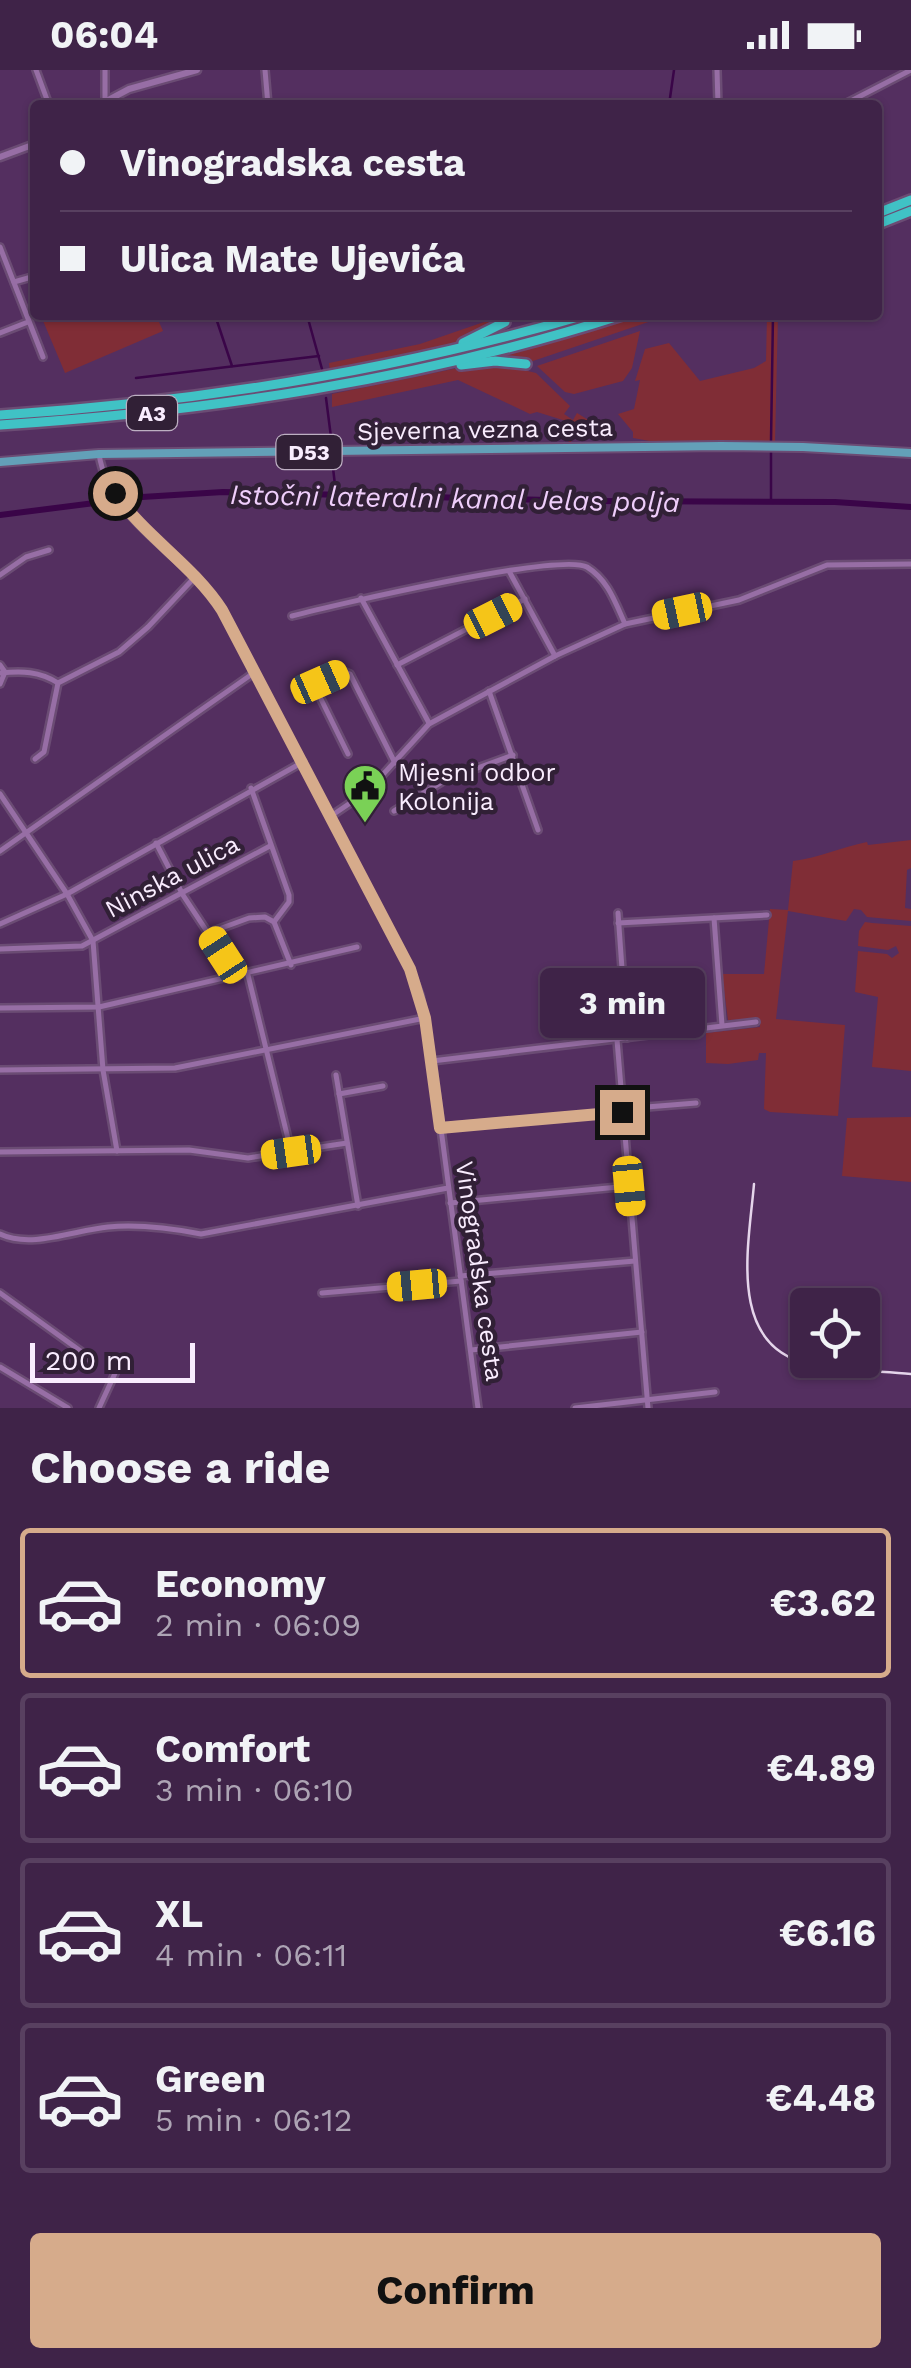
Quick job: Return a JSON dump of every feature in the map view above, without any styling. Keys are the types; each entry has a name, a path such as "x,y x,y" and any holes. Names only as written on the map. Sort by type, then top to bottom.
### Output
{"highway":[{"path":"882,211 911,200"},
{"path":"882,222 911,211"},
{"name":"A3","path":"0,415 218,395 418,359 566,320"},
{"name":"A3","path":"0,425 134,416 224,404 404,372 509,348 605,320"},
{"path":"418,359 505,322"},
{"path":"404,372 418,374 495,361 526,364"}],"main road":[{"path":"108,100 129,89 197,70"},
{"path":"0,157 30,146"},
{"name":"Sjeverna vezna cesta","path":"0,462 99,454 735,446 911,454"}],"street":[{"path":"36,70 47,100"},
{"path":"102,100 105,70"},
{"path":"266,70 268,100"},
{"path":"718,70 718,100"},
{"path":"853,100 911,70"},
{"path":"0,248 43,357"},
{"path":"13,282 30,277"},
{"path":"0,334 28,322"},
{"name":"Vinogradska cesta","path":"99,454 105,478 126,508 196,576 222,610 410,969 425,1018 432,1061 478,1408"},
{"path":"0,575 26,557 50,550"},
{"path":"292,616 361,598 509,571 572,564 584,565 608,587 625,624"},
{"path":"331,816 368,791 429,724 555,656 625,624 739,600 827,565 911,564"},
{"path":"509,571 555,656"},
{"path":"58,683 119,652 148,628 196,576"},
{"path":"361,598 429,724"},
{"path":"398,666 525,600"},
{"path":"0,684 2,670 44,674 58,683"},
{"path":"0,851 255,672"},
{"path":"348,754 316,688 320,682 342,672 350,674 395,763"},
{"path":"35,758 44,752 58,683"},
{"path":"489,690 538,830"},
{"path":"394,811 446,780 514,755"},
{"path":"0,924 66,894 303,762"},
{"path":"251,788 290,902 274,922"},
{"path":"0,794 93,941 103,1070 117,1151"},
{"path":"156,843 183,895 237,977"},
{"name":"Ninska ulica","path":"93,941 270,846"},
{"path":"618,913 627,1038"},
{"path":"618,923 767,915"},
{"path":"208,933 265,916 274,922 291,965"},
{"path":"714,918 722,1025"},
{"path":"0,948 82,946 93,941"},
{"path":"0,1008 100,1007 357,947"},
{"path":"248,974 291,1152"},
{"path":"0,1070 175,1068 425,1018"},
{"path":"432,1061 756,1022"},
{"path":"617,1040 648,1404"},
{"path":"336,1075 358,1206"},
{"path":"339,1094 384,1086"},
{"path":"440,1128 696,1103"},
{"path":"0,1152 189,1150 230,1158 347,1143"},
{"path":"450,1203 629,1186"},
{"path":"0,1234 22,1240 127,1226 163,1226 201,1234 448,1188"},
{"path":"322,1293 635,1261"},
{"path":"0,1293 94,1360"},
{"path":"471,1350 642,1332"},
{"path":"0,1367 68,1408"},
{"path":"99,1408 117,1369"},
{"path":"576,1408 648,1404 714,1392"}],"shaded area":[{"path":"43,320 158,320 163,331 65,373"},
{"path":"500,320 449,346 330,372 329,363 420,344"},
{"path":"627,320 654,320 533,361 495,358"},
{"path":"767,320 778,320 775,442 655,442 633,438 633,432 618,414 634,409 640,380 635,381 645,349 669,343 700,381 754,368 766,361"},
{"path":"640,331 632,368 623,381 574,394 565,392 537,366"},
{"path":"503,365 536,373 570,406 564,414 573,420 577,413 590,421 587,427 576,423 571,429 576,436 569,444 566,421 537,412 530,414 458,380 332,407 332,394 453,369"},
{"path":"911,840 905,908 911,909 911,921 867,917 854,909 846,921 788,911 776,1019 845,1025 838,1116 764,1109 766,1053 759,1053 758,1060 706,1063 706,1033 760,1027 760,1019 728,1020 722,974 764,974 770,909 788,910 793,861 867,842 868,845"},
{"path":"865,922 911,926 911,1071 872,1067 878,997 855,992 858,951 892,958 899,953 896,946 888,950 858,946 859,931"},
{"path":"911,1117 911,1182 842,1176 847,1118"}],"waterway":[{"path":"670,100 674,70"},
{"path":"217,320 232,366"},
{"path":"308,320 322,369"},
{"path":"771,441 773,320"},
{"path":"136,378 319,356"},
{"path":"326,398 332,445"},
{"path":"771,451 771,501"},
{"path":"332,459 336,494"},
{"name":"Istočni lateralni kanal Jelas polja","path":"0,515 142,497 223,492 588,501 835,502 911,507"}],"railway":[{"path":"754,1184 747,1263 754,1315 765,1337 783,1354 810,1364 911,1374"}],"place":[{"name":"Mjesni odbor Kolonija","path":"365,824"}],"route":[{"path":"115,493 145,529 210,591 222,610 410,969 425,1018 440,1128 622,1112"}]}
